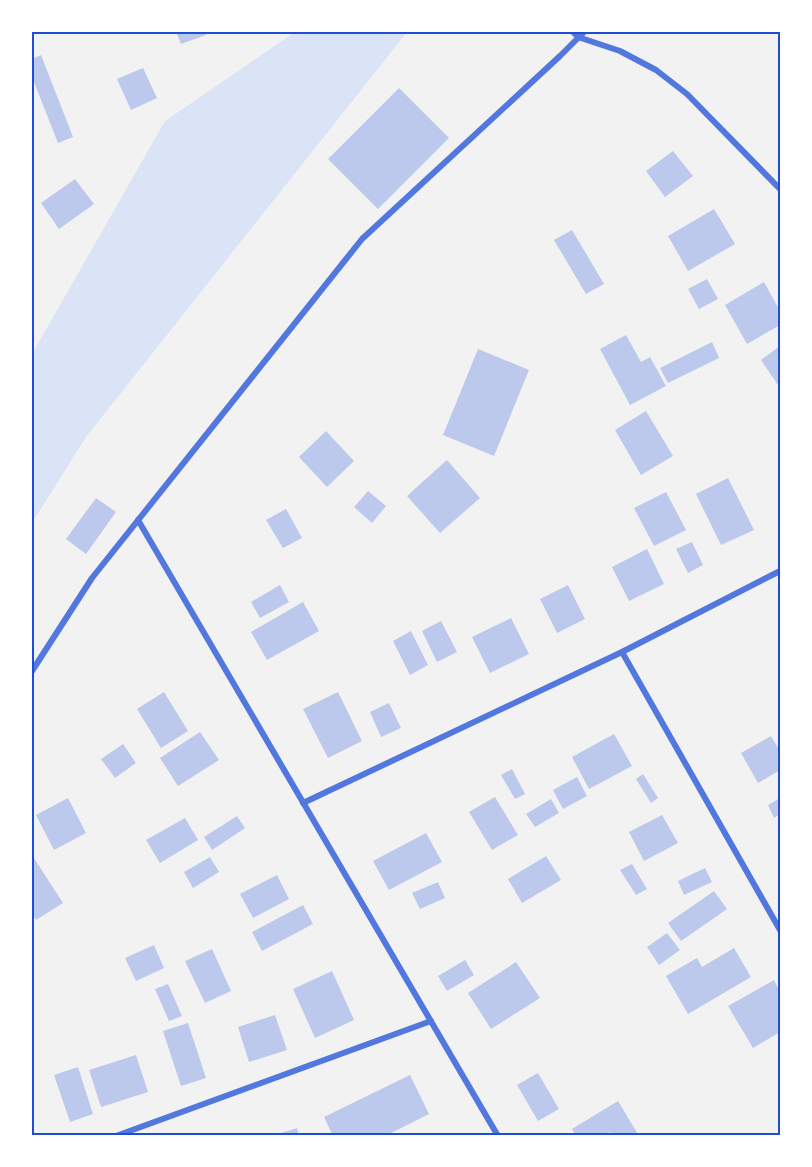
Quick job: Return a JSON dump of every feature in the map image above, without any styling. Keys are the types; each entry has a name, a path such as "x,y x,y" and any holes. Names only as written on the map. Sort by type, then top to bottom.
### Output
{"street":[{"path":"32,671 92,578 362,239 578,33 656,70 687,93 780,189"},
{"path":"138,520 498,1136"},
{"path":"303,803 622,652 780,571"},
{"path":"622,652 780,930"},
{"path":"116,1136 431,1021"}],"shaded area":[{"path":"295,32 407,32 86,437 32,523 32,354 165,121"}],"building":[{"path":"176,32 204,32 206,35 181,44"},
{"path":"41,55 73,137 58,143 32,77 32,59"},
{"path":"143,68 157,98 131,110 117,79"},
{"path":"399,88 449,138 378,209 328,159"},
{"path":"673,151 693,176 665,197 646,171"},
{"path":"75,179 94,204 59,229 41,203"},
{"path":"714,209 735,244 688,271 668,236"},
{"path":"572,230 604,284 586,294 554,240"},
{"path":"707,279 718,299 699,309 688,289"},
{"path":"764,282 780,311 780,325 747,344 725,305"},
{"path":"626,335 641,362 650,357 666,386 630,405 600,349"},
{"path":"712,342 719,358 668,383 660,368"},
{"path":"780,346 780,388 761,360"},
{"path":"478,349 529,370 494,456 443,435"},
{"path":"646,411 673,456 641,475 615,430"},
{"path":"326,431 354,461 327,487 299,457"},
{"path":"447,460 480,498 440,533 407,496"},
{"path":"728,478 754,530 721,545 696,494"},
{"path":"368,491 386,506 372,523 354,507"},
{"path":"666,492 686,530 654,546 634,508"},
{"path":"96,498 116,512 86,554 66,539"},
{"path":"286,509 302,538 283,548 266,520"},
{"path":"692,542 703,565 688,573 676,549"},
{"path":"647,549 664,584 629,601 612,567"},
{"path":"280,585 289,602 260,618 251,602"},
{"path":"568,585 585,619 557,633 540,599"},
{"path":"303,602 319,631 267,660 251,632"},
{"path":"511,618 529,654 490,673 472,637"},
{"path":"441,621 457,652 437,662 422,631"},
{"path":"411,631 428,665 410,675 393,641"},
{"path":"164,692 188,731 161,748 137,709"},
{"path":"338,692 362,741 328,758 303,709"},
{"path":"389,703 401,728 381,737 370,712"},
{"path":"200,732 219,760 178,786 160,758"},
{"path":"614,734 632,766 589,789 572,757"},
{"path":"771,736 780,751 780,770 758,783 741,753"},
{"path":"123,744 136,763 115,778 101,759"},
{"path":"512,769 525,794 515,799 501,775"},
{"path":"643,774 658,798 651,803 636,779"},
{"path":"577,777 587,796 563,809 553,790"},
{"path":"495,797 518,835 492,850 469,812"},
{"path":"68,798 86,833 54,850 36,815"},
{"path":"780,798 780,814 774,818 768,805"},
{"path":"551,799 559,813 535,827 526,814"},
{"path":"662,815 678,843 644,861 629,832"},
{"path":"237,816 245,828 212,850 204,837"},
{"path":"185,818 198,840 160,863 146,840"},
{"path":"426,833 442,862 389,890 373,861"},
{"path":"32,855 63,903 36,920 32,914"},
{"path":"546,856 561,880 522,903 508,879"},
{"path":"210,857 219,872 193,888 184,872"},
{"path":"632,864 647,889 636,895 620,870"},
{"path":"705,868 712,882 684,895 678,881"},
{"path":"277,875 289,899 253,918 240,894"},
{"path":"438,882 445,898 420,909 412,893"},
{"path":"714,891 727,909 681,941 668,923"},
{"path":"303,905 313,924 262,951 252,932"},
{"path":"667,933 680,950 659,965 647,947"},
{"path":"154,945 164,968 136,981 125,958"},
{"path":"734,948 751,977 688,1014 666,976 697,958 702,967"},
{"path":"212,949 231,991 205,1003 185,961"},
{"path":"465,960 474,975 447,991 438,976"},
{"path":"516,962 540,998 491,1029 468,993"},
{"path":"332,971 354,1020 315,1038 293,989"},
{"path":"774,980 780,992 780,1032 753,1048 728,1006"},
{"path":"168,984 182,1016 169,1021 155,989"},
{"path":"275,1015 287,1050 249,1062 238,1027"},
{"path":"188,1023 206,1078 181,1086 163,1031"},
{"path":"136,1055 148,1092 101,1107 89,1070"},
{"path":"78,1067 93,1114 70,1122 54,1075"},
{"path":"538,1073 559,1109 538,1121 517,1085"},
{"path":"410,1075 429,1114 385,1136 333,1136 324,1117"},
{"path":"618,1101 639,1136 612,1136 610,1132 604,1136 576,1136 572,1129"},
{"path":"297,1128 299,1136 275,1136 275,1135"}]}
